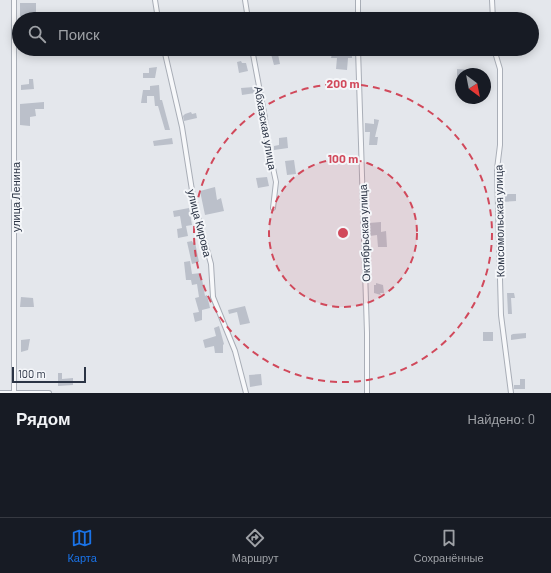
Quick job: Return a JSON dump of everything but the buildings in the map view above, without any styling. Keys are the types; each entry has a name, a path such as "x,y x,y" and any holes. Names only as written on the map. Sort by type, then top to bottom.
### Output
{"street":[{"name":"улица Ленина","path":"14,0 14,12"},
{"path":"155,0 157,12"},
{"path":"245,0 247,12"},
{"path":"358,0 358,12"},
{"path":"492,0 493,12"},
{"name":"улица Ленина","path":"14,56 14,393"},
{"name":"улица Кирова","path":"166,56 182,127 194,203 210,264 213,297 235,351 246,393"},
{"name":"Абхазская улица","path":"253,56 266,135 276,182 273,208"},
{"name":"Октябрьская улица","path":"358,56 367,333 367,393"},
{"name":"Комсомольская улица","path":"496,56 500,69 500,144 497,169 501,315 511,393"},
{"path":"0,392 49,393"}]}
